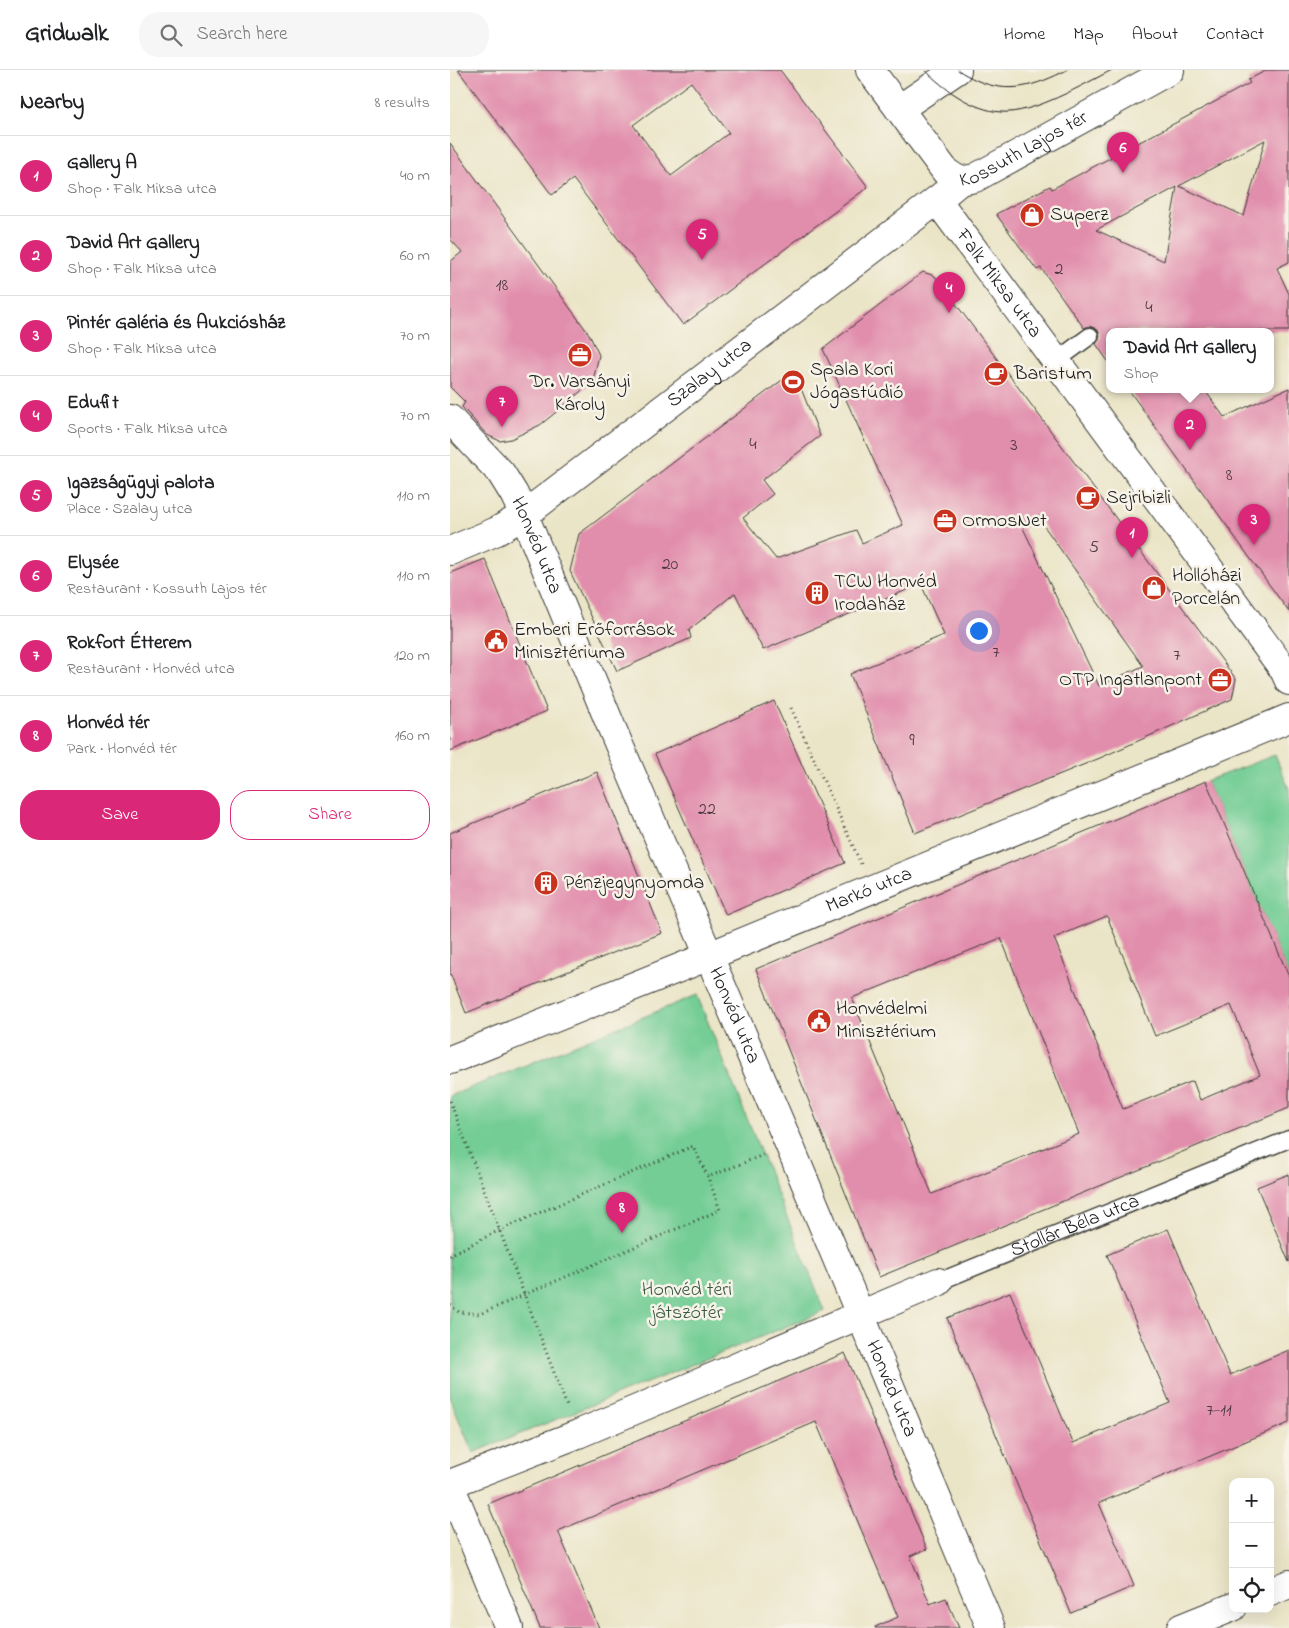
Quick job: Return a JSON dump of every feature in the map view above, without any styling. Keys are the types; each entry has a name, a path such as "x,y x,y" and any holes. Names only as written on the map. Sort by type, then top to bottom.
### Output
{"street":[{"name":"Kossuth Lajos tér","path":"870,70 946,172 960,181 975,178 1170,70"},
{"path":"899,109 957,70"},
{"name":"Szalay utca","path":"450,551 497,531 524,515 960,181"},
{"name":"Falk Miksa utca","path":"937,200 1284,670 1289,681"},
{"name":"Honvéd utca","path":"450,419 501,473 524,515 991,1628"},
{"name":"Markó utca","path":"450,1060 872,890 1289,718"},
{"name":"Stollár Béla utca","path":"450,1484 578,1434 938,1282"},
{"path":"450,1484 509,1628"},
{"path":"1274,1590 1289,1584"},
{"path":"1181,1628 1229,1609"}],"lane":[{"path":"1056,360 1090,336"},
{"name":"Stollár Béla utca","path":"938,1282 1289,1139"}],"path":[{"path":"790,708 872,890"},
{"path":"450,1101 578,1434"},
{"path":"450,1256 500,1230 693,1146 708,1177 720,1210 480,1314 459,1312 450,1305"},
{"path":"708,1177 763,1155"}],"green space":[{"path":"1275,755 1289,789 1289,977 1206,781"},
{"name":"Honvéd téri játszótér","path":"697,995 825,1311 473,1453 450,1399 450,1096"}],"building":[{"path":"458,70 780,70 868,187 683,325 573,179 552,195","holes":["691,82 729,133 671,176 633,125"]},
{"path":"1267,70 1289,70 1289,262 1277,268 1289,294 1289,331 1274,331 1274,328 1106,328 1106,358 1096,344 1100,335 1098,330 1089,326 1084,328 1041,268 1037,270 996,214 1050,186 1052,189 1250,83 1248,80","holes":["1265,140 1244,216 1179,186","1177,187 1164,261 1096,230"]},
{"path":"450,143 589,334 599,355 593,381 540,425 511,439 500,441 487,435 462,407 465,402 450,387 450,262 462,252 450,239"},
{"path":"923,272 935,276 1236,679 1232,699 1100,758 915,833 850,674 944,635 921,584 763,650 735,593 689,630 691,638 617,671 570,571 579,534 794,371 820,436 762,480 773,494 743,518 776,559 856,530 862,543 903,525 823,349","holes":["1039,519 1143,666 1099,686 1023,528"]},
{"path":"1289,388 1289,612 1131,393 1207,393 1224,417"},
{"name":"Emberi Erőforrások Minisztériuma","path":"485,559 547,711 450,751 450,573"},
{"path":"774,701 845,863 726,915 655,754"},
{"name":"Pénzjegynyomda","path":"597,772 662,933 466,1013 450,973 450,833"},
{"name":"Honvédelmi Minisztérium","path":"1206,781 1289,977 1289,1108 879,1277 756,969","holes":["1107,916 1155,1036 1231,1005 1260,1075 1200,1100 1193,1081 1123,1109 1054,938","1001,938 1079,1134 932,1194 852,998"]},
{"path":"1289,1174 1289,1262 1257,1187"},
{"path":"1168,1229 1230,1375 1289,1350 1289,1423 1099,1503 1134,1586 1071,1613 947,1318 1010,1292 1073,1443 1170,1403 1107,1255"},
{"path":"845,1353 927,1549 910,1556 930,1604 946,1598 959,1628 875,1628 898,1617 816,1422 558,1531 599,1628 540,1628 488,1504"}],"tram line":[{"path":"925,70 941,85 960,98 980,107 1001,112 1014,112 1042,104 1112,70"},
{"path":"958,70 988,85 1011,88 1033,84 1067,70"}],"place":[{"name":"Elysée","path":"1123,173"},
{"name":"Superz","path":"1032,215"},
{"name":"Igazságügyi palota","path":"702,260"},
{"name":"Edufit","path":"949,313"},
{"name":"Dr. Varsányi Károly","path":"580,355"},
{"name":"Baristum","path":"996,374"},
{"name":"Spala Kori Jógastúdió","path":"793,382"},
{"name":"Rokfort Étterem","path":"502,427"},
{"name":"David Art Gallery","path":"1190,450"},
{"name":"Sejribizli","path":"1088,498"},
{"name":"OrmosNet","path":"945,521"},
{"name":"Pintér Galéria és Aukciósház","path":"1254,545"},
{"name":"Gallery A","path":"1132,558"},
{"name":"Hollóházi Porcelán","path":"1154,588"},
{"name":"TCW Honvéd Irodaház","path":"817,593"},
{"name":"Emberi Erőforrások Minisztériuma","path":"496,641"},
{"name":"OTP Ingatlanpont","path":"1220,680"},
{"name":"Pénzjegynyomda","path":"546,883"},
{"name":"Honvédelmi Minisztérium","path":"819,1021"},
{"name":"Honvéd tér","path":"622,1233"}]}
